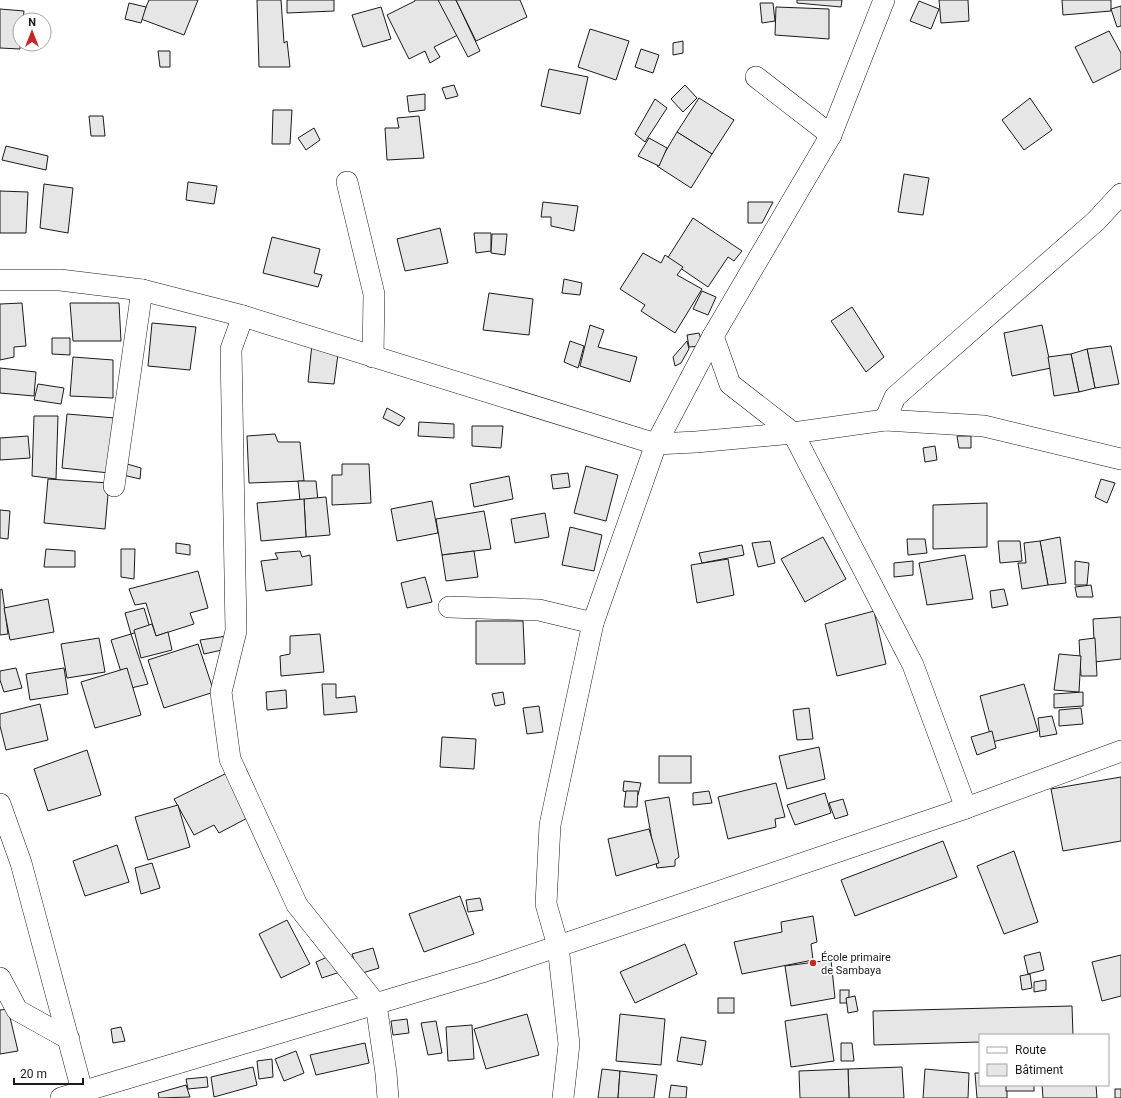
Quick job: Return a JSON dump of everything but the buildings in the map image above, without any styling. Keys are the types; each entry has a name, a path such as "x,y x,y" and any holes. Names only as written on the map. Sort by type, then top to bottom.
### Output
{"street":[{"path":"564,1098 569,1044 558,946 546,904 550,825 593,623 656,444 713,336 830,135 884,0"},
{"path":"756,76 830,135"},
{"path":"347,182 374,294 373,357"},
{"path":"885,420 895,397 1096,221 1121,194"},
{"path":"0,280 60,280 142,290 243,316 656,444 696,442 793,433 885,420 984,426 1121,460"},
{"path":"114,486 142,290"},
{"path":"243,316 231,349 236,631 220,692 230,759 297,904 376,1004 388,1098"},
{"path":"713,336 730,384 793,433 913,664 966,808"},
{"path":"449,607 539,610 593,623"},
{"path":"61,1098 83,1095 482,972 966,808 1121,751"},
{"path":"0,804 21,863 83,1095"},
{"path":"0,978 17,1010 69,1039"}],"place":[{"name":"École primaire de Sambaya","path":"813,963"}]}
